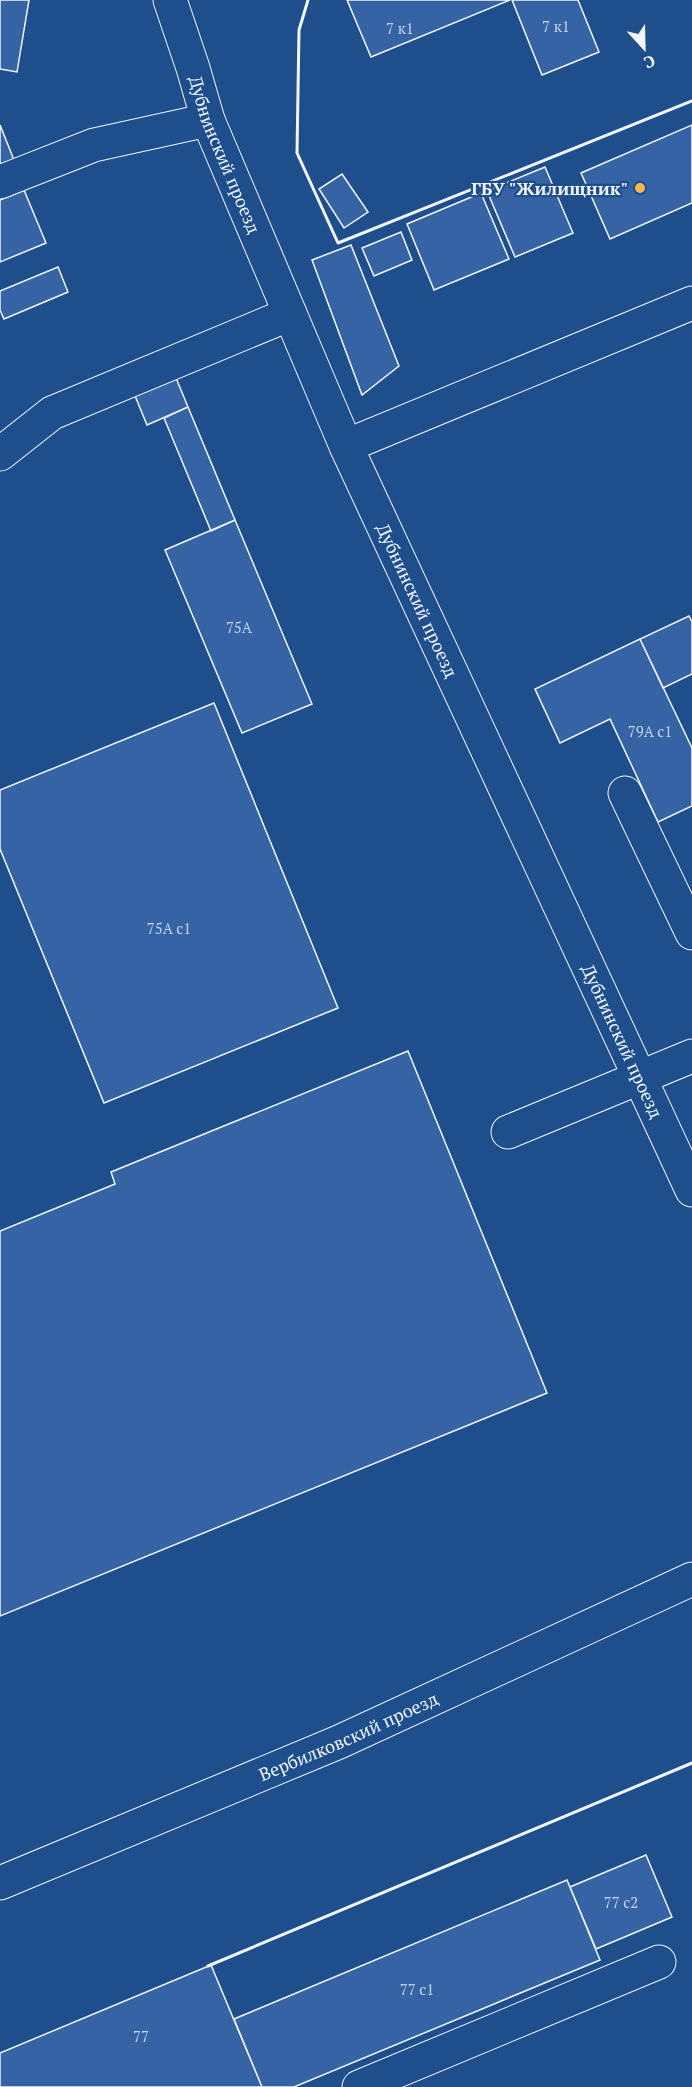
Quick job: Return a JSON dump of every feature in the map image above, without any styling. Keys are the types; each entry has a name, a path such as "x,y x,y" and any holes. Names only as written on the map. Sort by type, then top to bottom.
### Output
{"street":[{"name":"Дубнинский проезд","path":"170,0 208,120 346,446 692,1190"},
{"path":"0,182 94,145 208,120"},
{"path":"346,446 692,303"},
{"path":"0,454 52,413 290,314"},
{"path":"625,793 692,933"},
{"path":"508,1132 692,1056"},
{"name":"Вербилковский проезд","path":"0,1883 339,1742 692,1579"},
{"path":"359,2087 659,1962"}],"building":[{"path":"0,0 29,0 17,72 0,69"},
{"path":"347,0 510,0 371,57"},
{"path":"512,0 578,0 599,52 542,75"},
{"path":"0,125 16,165 0,172"},
{"name":"ГБУ \"Жилищник\"","path":"692,125 692,203 610,239 581,173"},
{"path":"545,167 573,233 515,257 487,191"},
{"path":"342,174 368,212 344,228 319,189"},
{"path":"24,190 46,243 0,262 0,200"},
{"path":"481,193 509,259 434,290 407,224"},
{"path":"401,232 412,260 374,276 362,248"},
{"path":"351,245 399,366 362,395 312,260"},
{"path":"58,267 68,292 4,319 0,310 0,291"},
{"path":"174,373 188,407 147,425 133,391"},
{"path":"188,407 235,520 211,531 164,418"},
{"path":"235,520 312,704 242,733 165,550"},
{"path":"689,616 692,622 692,674 663,688 640,639"},
{"path":"640,639 692,748 692,806 658,822 610,719 560,743 535,689"},
{"path":"214,703 338,1008 104,1103 0,849 0,790"},
{"path":"408,1051 547,1393 0,1616 0,1231 115,1184 111,1172"},
{"path":"646,1855 672,1917 596,1949 570,1887"},
{"path":"567,1880 600,1960 294,2087 262,2087 234,2019"},
{"path":"211,1965 262,2087 0,2087 0,2053"}],"wall":[{"path":"308,0 299,30 297,153 338,243 692,101"},
{"path":"208,1966 692,1763"}],"place":[{"name":"ГБУ \"Жилищник\"","path":"640,188"}]}
